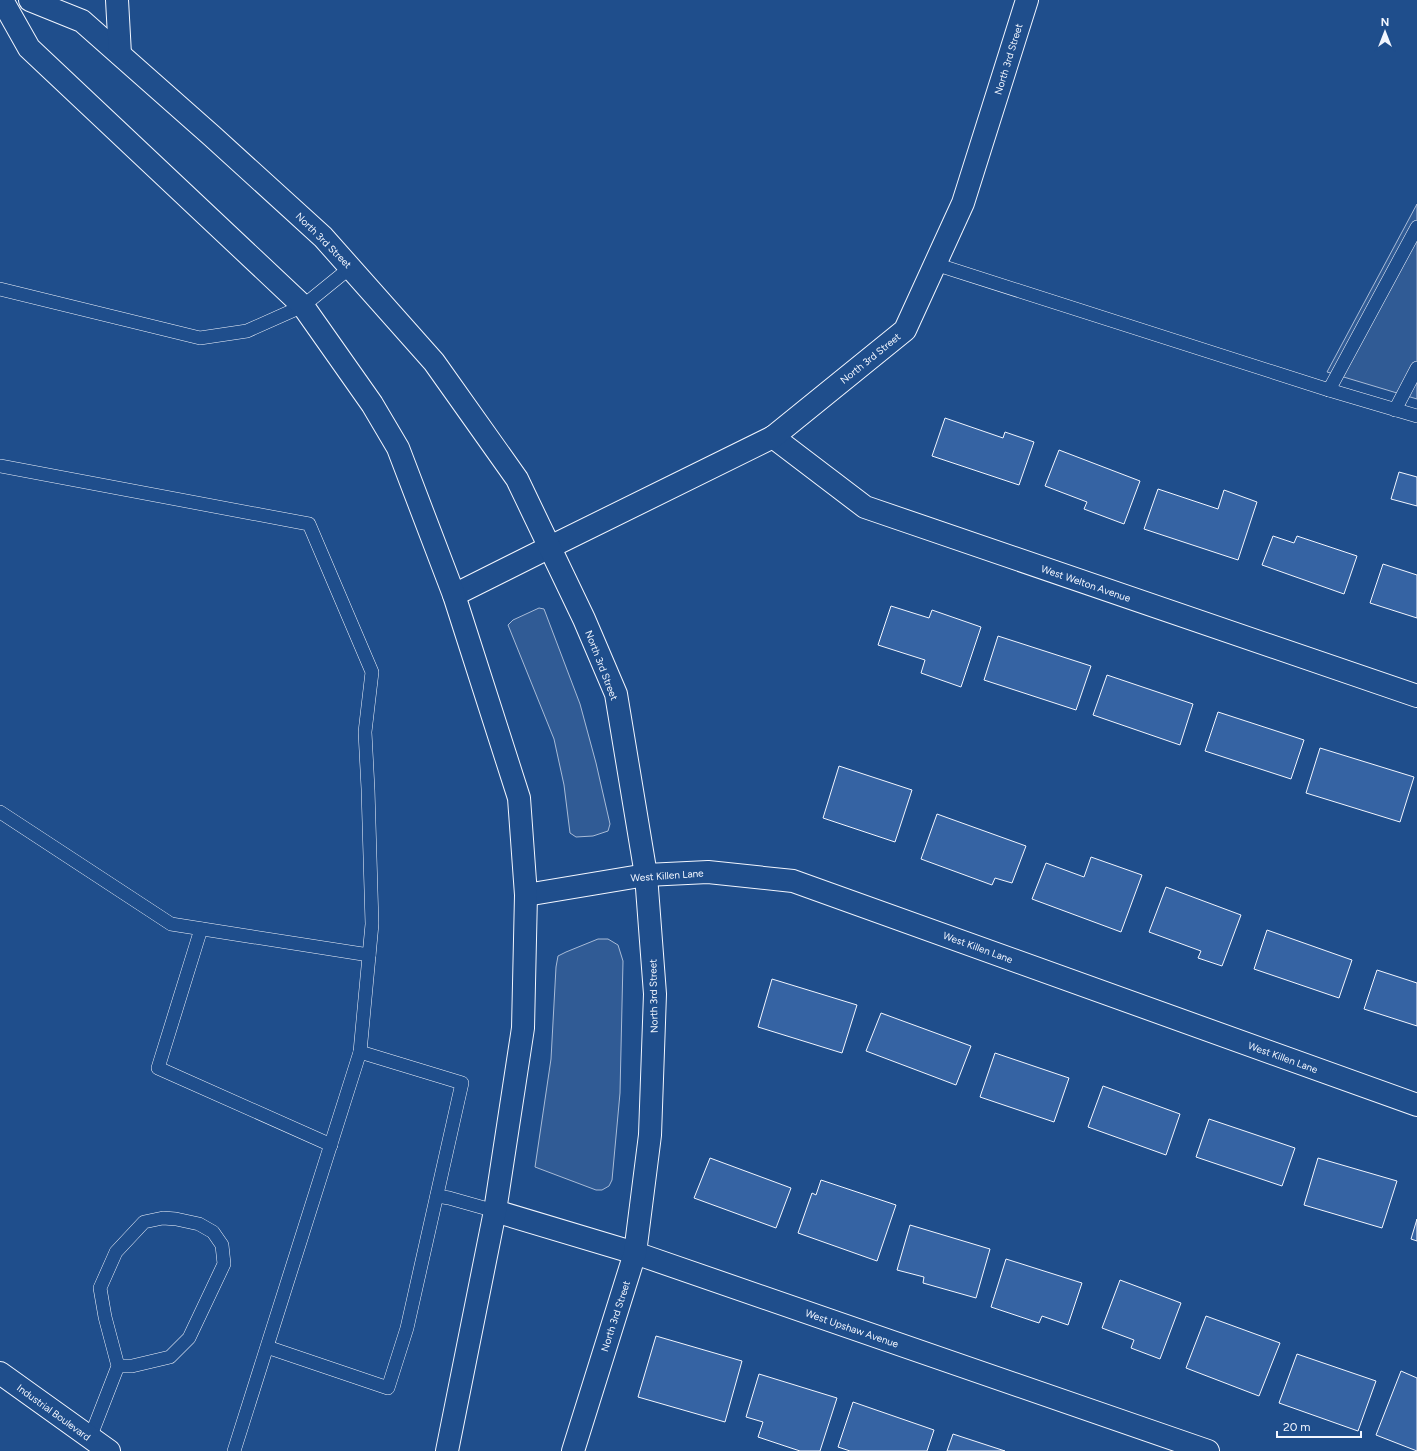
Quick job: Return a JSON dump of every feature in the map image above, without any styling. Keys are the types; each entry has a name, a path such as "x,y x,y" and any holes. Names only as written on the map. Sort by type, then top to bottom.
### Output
{"street":[{"path":"2,0 28,48 303,306 372,404 398,448 454,595 518,798 526,895 523,1028 494,1211 447,1451"},
{"name":"North 3rd Street","path":"30,0 82,21 120,54 324,237 434,362 517,479 584,619 616,694 646,875 655,994 650,1135 635,1253 573,1451"},
{"path":"117,0 120,54"},
{"name":"North 3rd Street","path":"454,595 773,437 905,330 963,203 1027,0"},
{"name":"West Welton Avenue","path":"773,437 865,507 1417,696"},
{"name":"West Killen Lane","path":"526,895 646,875 708,872 793,881 1417,1104"},
{"name":"West Upshaw Avenue","path":"494,1211 635,1253 1208,1451"},
{"name":"Industrial Boulevard","path":"0,1373 109,1451"}],"lane":[{"path":"1329,390 1417,227"},
{"path":"935,264 1329,390 1417,416"},
{"path":"0,289 200,338 247,331 303,306 351,267"},
{"path":"1395,410 1417,368"},
{"path":"0,466 309,524 372,672 365,732 372,924 360,1052 234,1451"},
{"path":"0,812 171,924 369,955"},
{"path":"201,929 158,1068 331,1146"},
{"path":"267,1347 388,1388 407,1328 462,1083 360,1052"},
{"path":"437,1196 494,1211"},
{"path":"90,1438 118,1366 105,1317 100,1288 116,1252 144,1222 163,1218 199,1224 213,1232 222,1245 224,1264 189,1338 170,1357 132,1366 118,1366"}],"shaded area":[{"path":"1417,204 1417,399 1327,372"},
{"path":"539,608 544,609 580,704 596,763 610,824 608,831 593,836 576,837 570,833 564,785 554,739 508,625 513,620"},
{"path":"598,939 608,939 618,945 623,961 620,1093 612,1180 609,1186 602,1190 596,1190 535,1167 551,1059 556,967 558,956"}],"building":[{"path":"945,418 1003,438 1005,432 1034,442 1019,485 932,456"},
{"path":"1059,450 1140,481 1124,524 1084,509 1087,502 1045,486"},
{"path":"1399,472 1417,477 1417,506 1391,499"},
{"path":"1158,489 1218,509 1224,490 1257,502 1238,560 1144,529"},
{"path":"1273,536 1294,543 1297,536 1357,556 1344,594 1262,565"},
{"path":"1383,564 1417,575 1417,618 1370,603"},
{"path":"891,606 929,618 932,610 981,627 961,687 921,673 925,660 878,645"},
{"path":"998,636 1091,666 1076,710 984,680"},
{"path":"1107,675 1193,704 1180,745 1093,715"},
{"path":"1218,712 1304,740 1291,779 1205,751"},
{"path":"1320,748 1414,777 1400,822 1306,793"},
{"path":"839,766 912,790 895,842 823,818"},
{"path":"937,814 1026,846 1012,883 995,878 992,885 921,859"},
{"path":"1091,857 1142,875 1121,932 1032,899 1046,863 1084,877"},
{"path":"1166,887 1241,915 1222,966 1198,958 1201,951 1149,932"},
{"path":"1267,930 1352,960 1339,998 1254,969"},
{"path":"1377,970 1417,983 1417,1026 1364,1009"},
{"path":"772,979 857,1005 842,1053 758,1027"},
{"path":"881,1013 971,1046 956,1085 866,1051"},
{"path":"995,1053 1069,1078 1054,1122 980,1097"},
{"path":"1103,1086 1180,1114 1166,1155 1088,1127"},
{"path":"1209,1119 1295,1148 1282,1186 1196,1157"},
{"path":"710,1158 791,1188 776,1228 694,1198"},
{"path":"1318,1158 1397,1181 1382,1228 1304,1205"},
{"path":"821,1180 896,1205 877,1261 798,1233 812,1193 816,1195"},
{"path":"1417,1219 1417,1241 1411,1239"},
{"path":"910,1225 990,1249 976,1298 923,1283 924,1277 897,1270"},
{"path":"1006,1259 1082,1283 1068,1325 1042,1316 1039,1323 991,1307"},
{"path":"1120,1280 1181,1303 1160,1359 1131,1348 1134,1340 1102,1328"},
{"path":"1206,1316 1280,1343 1259,1396 1186,1368"},
{"path":"656,1336 742,1361 725,1422 638,1397"},
{"path":"1297,1354 1376,1381 1358,1431 1279,1403"},
{"path":"1401,1371 1417,1378 1417,1451 1376,1435"},
{"path":"759,1374 837,1398 820,1451 800,1451 758,1437 763,1422 746,1417"},
{"path":"853,1402 934,1430 927,1451 850,1451 838,1447"},
{"path":"953,1434 1005,1451 947,1451"}]}
